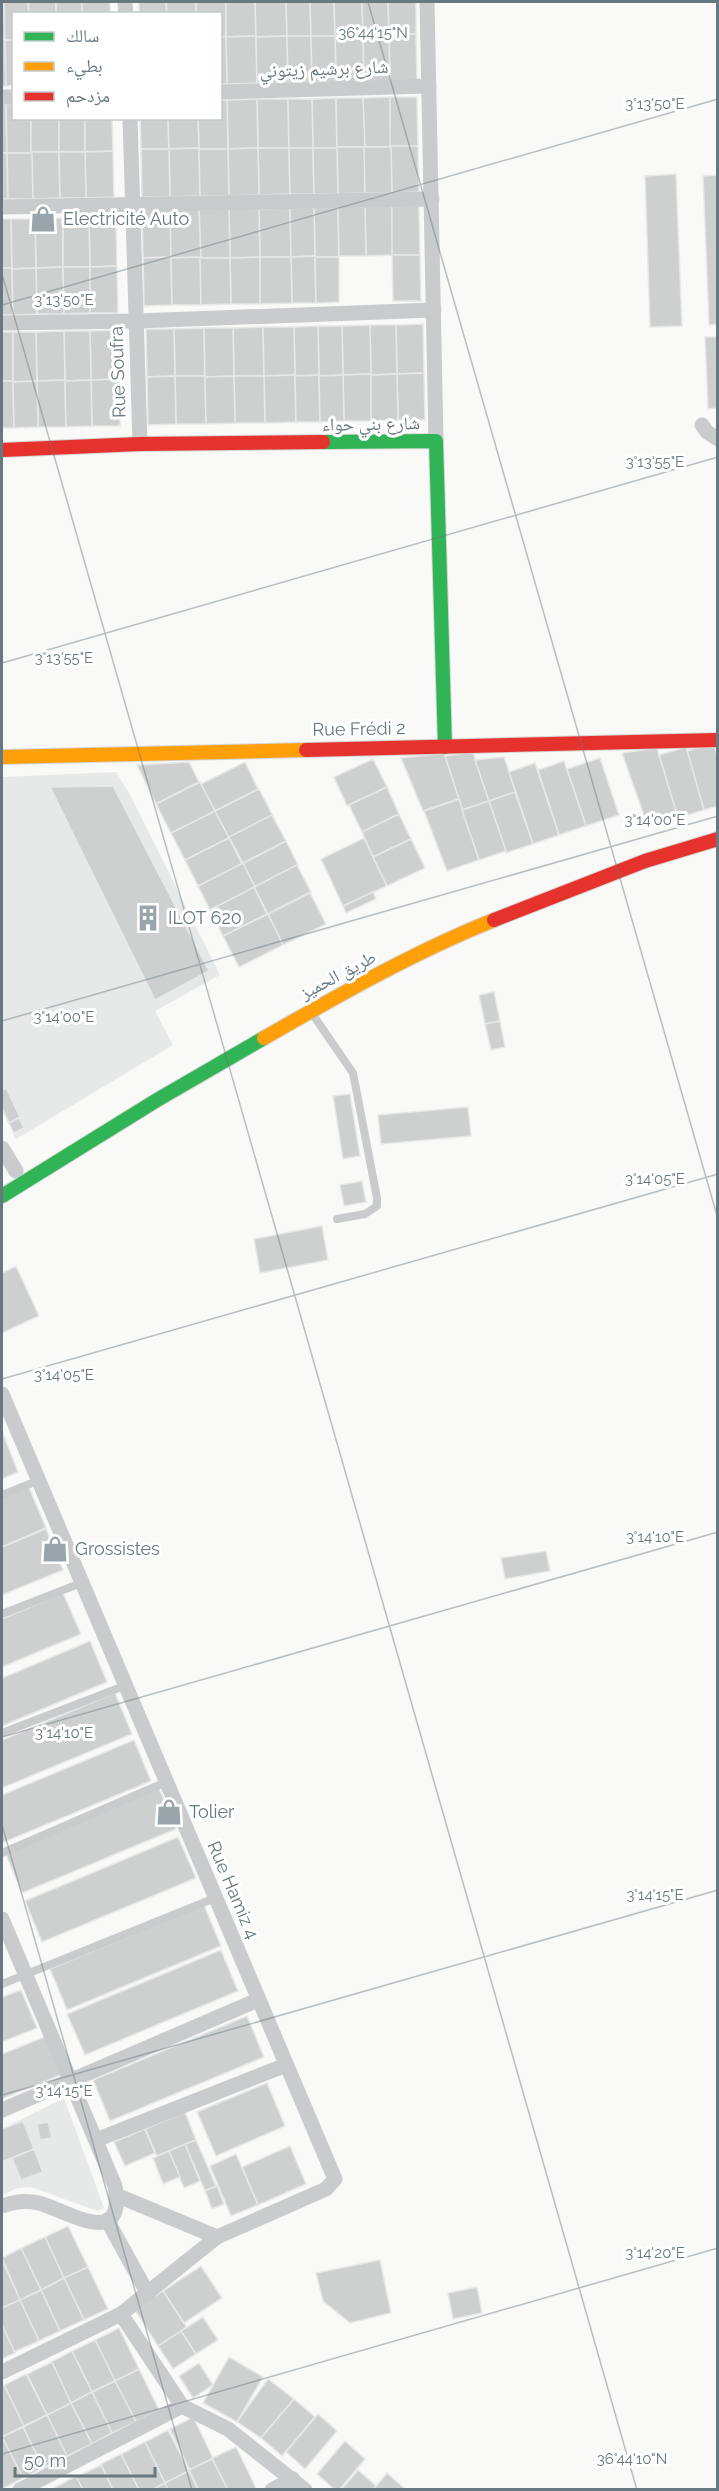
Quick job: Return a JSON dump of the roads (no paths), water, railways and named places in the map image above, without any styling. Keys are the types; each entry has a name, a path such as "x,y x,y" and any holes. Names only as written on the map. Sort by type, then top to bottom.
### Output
{"main road":[{"name":"شارع بني حواء","path":"2,450 140,444 436,441 445,747"},
{"name":"Rue Frédi 2","path":"2,757 717,740"},
{"name":"طريق الحميز","path":"2,1181 353,971 454,923 641,849 717,825"},
{"name":"طريق الحميز","path":"2,1196 359,982 459,934 645,861 717,839"}],"street":[{"path":"427,2 436,441"},
{"name":"شارع برشيم زيتوني","path":"222,92 429,86"},
{"name":"Rue Soufra","path":"130,120 140,444"},
{"path":"2,207 132,203 432,200"},
{"path":"2,323 136,321 434,310"},
{"path":"702,425 717,439"},
{"path":"2,1148 16,1171"},
{"name":"Rue Hamiz 4","path":"2,1394 335,2179 326,2189 217,2237"},
{"path":"2,1919 96,2140 116,2195 113,2214 107,2220 91,2224 31,2202 23,2201 2,2206"},
{"path":"2,2110 258,2000"},
{"path":"96,2140 286,2065"},
{"path":"2,2372 121,2314 217,2237 116,2195"},
{"path":"107,2220 148,2294"},
{"path":"121,2314 182,2406 228,2429 305,2490"},
{"path":"20,2490 182,2406"},
{"path":"272,2490 293,2479"}],"lane":[{"path":"310,1011 336,1044 353,1072 377,1198 376,1206 365,1214 337,1219"},
{"path":"2,1495 37,1481"},
{"path":"2,1614 81,1583"},
{"path":"2,1733 124,1686"},
{"path":"2,1853 165,1782"},
{"path":"2,1984 215,1898"}],"place":[{"name":"Electricité Auto","path":"43,219"},
{"name":"ILOT 620","path":"148,918"},
{"name":"Grossistes","path":"55,1549"},
{"name":"Tolier","path":"169,1812"}]}
